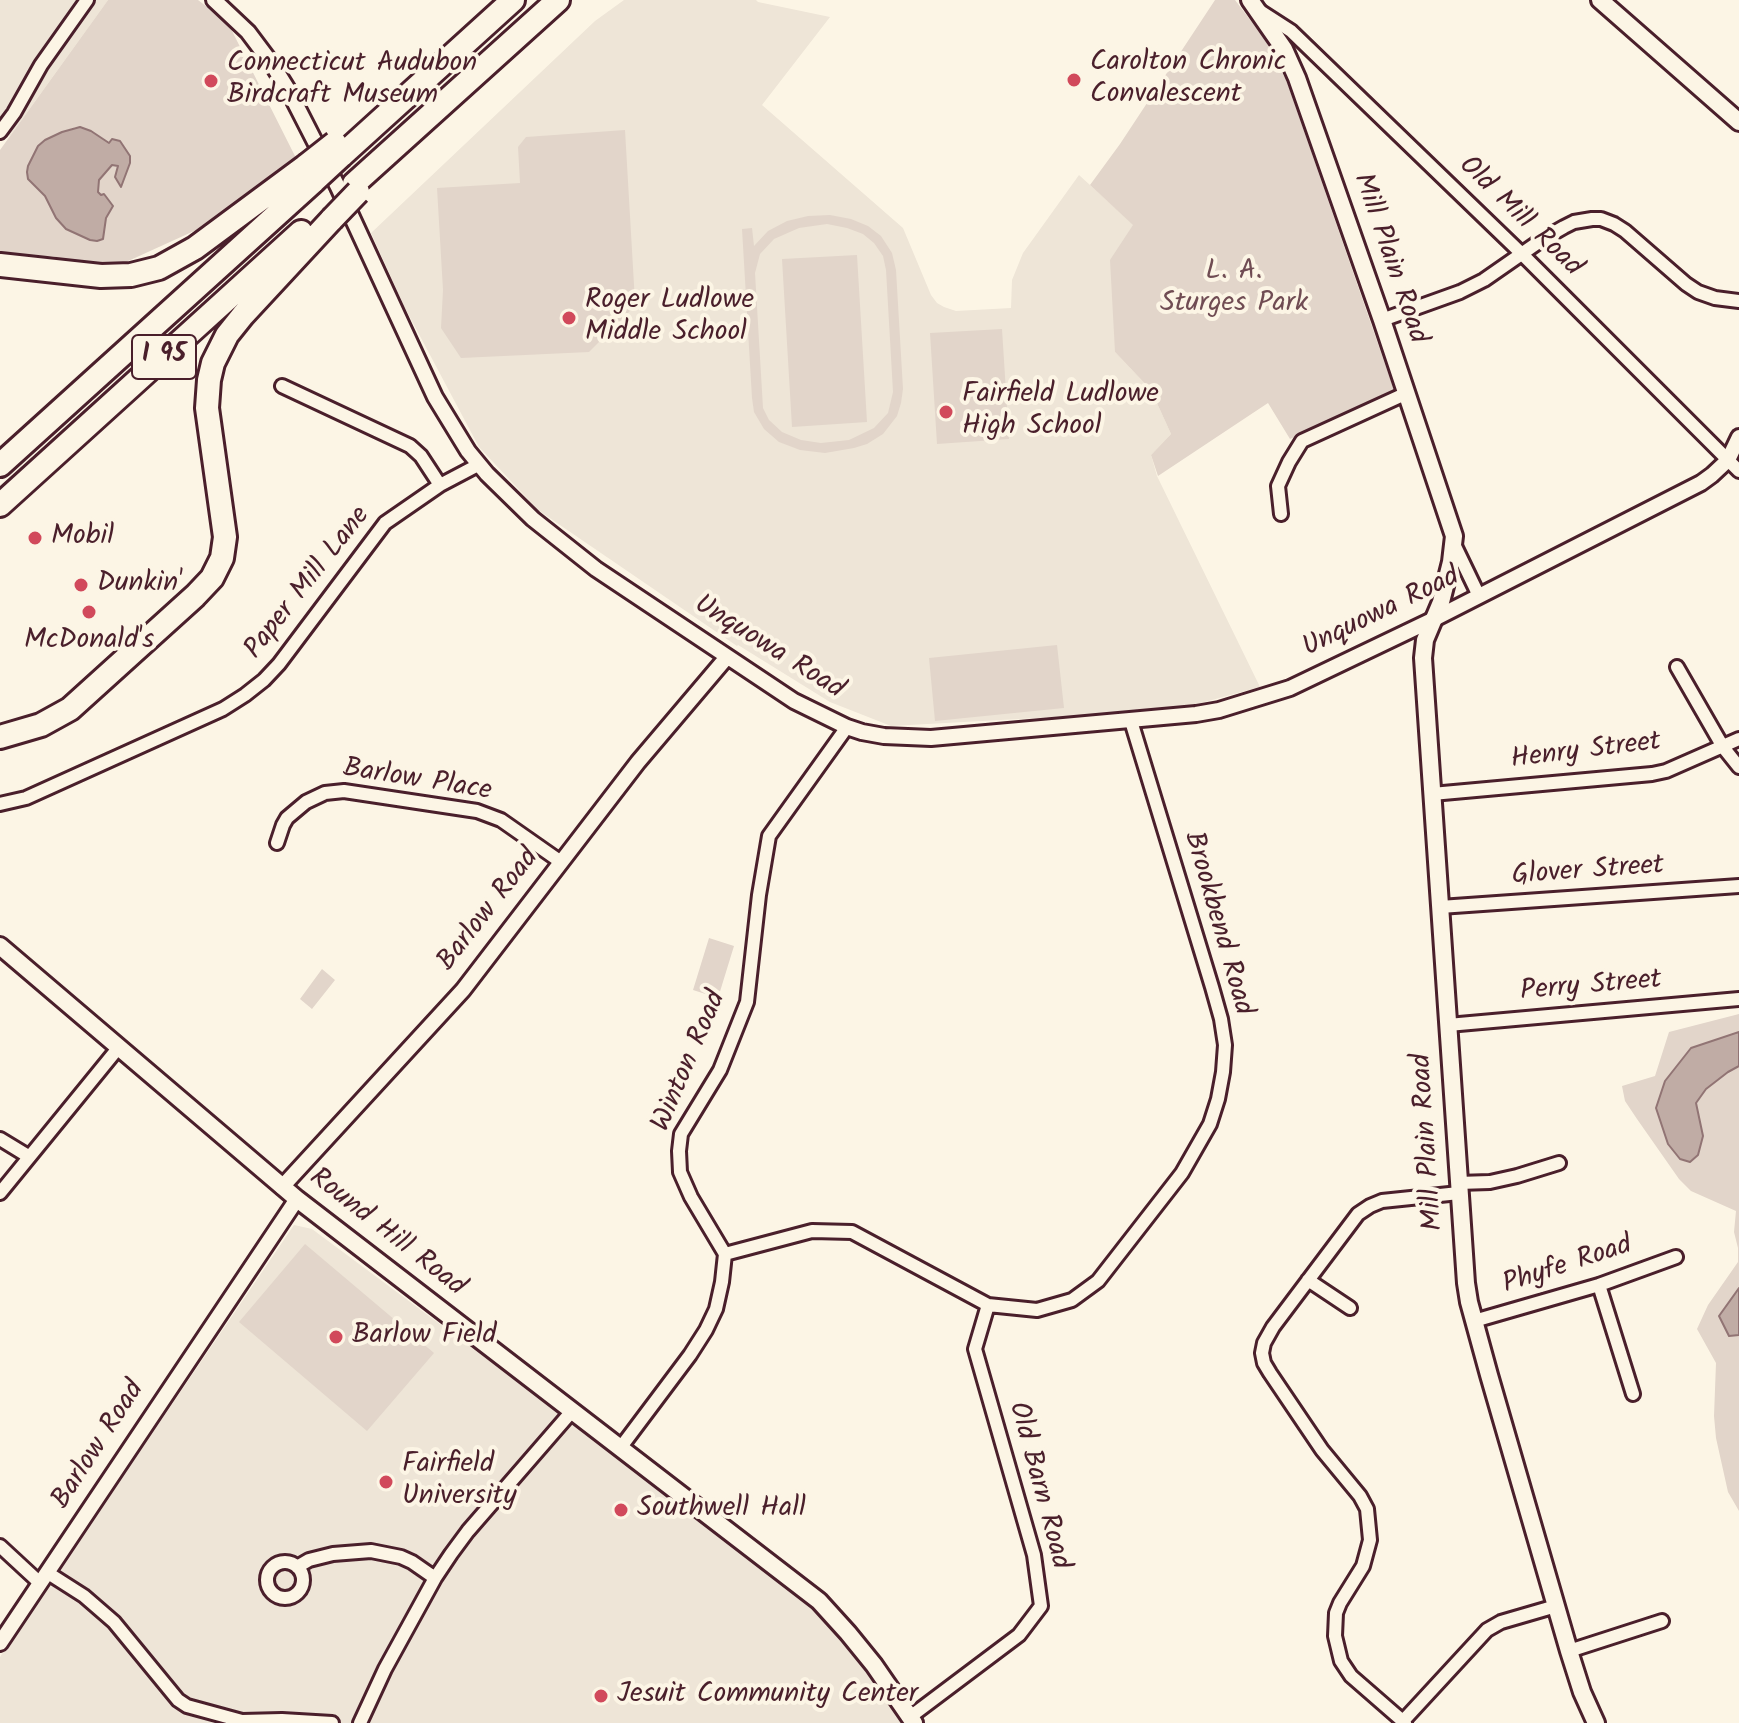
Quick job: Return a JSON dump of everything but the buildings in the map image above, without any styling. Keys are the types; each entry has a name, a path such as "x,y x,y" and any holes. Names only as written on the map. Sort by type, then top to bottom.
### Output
{"highway":[{"name":"I 95","path":"0,465 310,173 513,0"},
{"path":"0,737 41,725 70,709 212,578 222,558 225,537 207,408 209,380 222,344 330,214 407,137 558,0"},
{"path":"462,87 575,0"},
{"path":"0,265 101,276 131,275 159,268 183,256 310,173"},
{"name":"I 95","path":"0,505 330,214"}],"main road":[{"path":"1600,0 1739,122"},
{"name":"Mill Plain Road","path":"1254,4 1292,65 1452,526 1454,544 1441,602 1425,640 1423,658 1466,1283 1474,1321 1569,1651 1596,1723"},
{"name":"Round Hill Road","path":"0,946 297,1199 819,1601 874,1665 912,1720"}],"street":[{"path":"0,132 41,65 87,0"},
{"name":"Unquowa Road","path":"214,0 248,32 284,83 338,187 435,397 478,465 533,519 596,569 794,701 847,727 884,736 931,738 1131,721 1219,710 1290,688 1432,620 1701,483 1728,460 1739,437"},
{"name":"Old Mill Road","path":"1254,4 1291,31 1522,254 1739,471"},
{"path":"1382,320 1460,292 1484,280 1543,239 1574,222 1601,219 1625,231 1691,288 1715,298 1739,301"},
{"path":"282,386 410,446 421,456 440,485"},
{"path":"1281,514 1278,486 1302,441 1407,393"},
{"name":"Paper Mill Lane","path":"0,804 26,798 223,709 245,695 279,664 385,523 440,485 478,465"},
{"name":"Mill Plain Road","path":"1454,544 1479,596"},
{"name":"Barlow Road","path":"282,1187 463,990 638,762 727,657"},
{"path":"1677,667 1723,747 1739,767"},
{"name":"Brookbend Road","path":"725,1254 812,1231 852,1232 988,1305 1037,1310 1072,1300 1098,1281 1182,1173 1210,1124 1218,1099 1225,1045 1221,1019 1131,721"},
{"name":"Winton Road","path":"725,1254 680,1172 681,1134 720,1070 747,1002 769,836 847,727"},
{"name":"Henry Street","path":"1432,794 1652,774 1666,771 1739,739"},
{"name":"Barlow Place","path":"277,843 287,818 306,802 325,793 344,791 477,811 501,820 561,862"},
{"name":"Glover Street","path":"1440,907 1739,886"},
{"name":"Perry Street","path":"1448,1025 1739,999"},
{"path":"0,1193 119,1047"},
{"path":"0,1139 28,1156"},
{"path":"1556,1606 1501,1622 1487,1630 1404,1722 1360,1686 1345,1669 1335,1636 1336,1613 1363,1566 1370,1540 1367,1509 1270,1373 1262,1357 1262,1348 1349,1224 1370,1206 1517,1176 1559,1163"},
{"name":"Barlow Road","path":"2,1635 44,1578 297,1199"},
{"path":"621,1447 706,1330 716,1309 725,1254"},
{"name":"Phyfe Road","path":"1474,1321 1599,1285 1676,1257"},
{"path":"1308,1280 1350,1308"},
{"path":"1599,1285 1633,1394"},
{"name":"Old Barn Road","path":"912,1720 1019,1635 1041,1606 1034,1555 975,1349 988,1305"},
{"path":"360,1723 435,1578 468,1531 573,1410"},
{"path":"0,1546 44,1578 84,1596 114,1622 178,1700 187,1706 214,1719 332,1723"},
{"path":"297,1567 318,1557 371,1551 401,1557 435,1578"},
{"path":"1569,1651 1662,1621"}],"shaded area":[{"path":"0,0 108,0 10,136 0,126"},
{"path":"624,0 756,0 830,17 762,105 903,228 931,295 944,307 956,311 1011,308 1012,280 1023,253 1079,175 1134,225 1115,352 1151,390 1171,434 1151,455 1157,476 1260,687 1186,707 891,726 830,702 737,646 538,510 479,447 405,308 371,233 595,21"},
{"path":"80,127 109,143 112,139 120,141 130,156 121,187 115,177 118,166 112,165 99,180 98,192 104,194 113,206 106,218 103,239 97,241 66,229 56,218 45,196 28,179 28,166 38,146 62,132"},
{"path":"1739,1032 1739,1066 1706,1089 1696,1103 1703,1136 1698,1155 1690,1162 1680,1159 1668,1144 1656,1108 1665,1081 1691,1048"},
{"name":"Fairfield University","path":"294,1225 312,1229 729,1539 818,1610 859,1656 910,1723 0,1723 0,1657"},
{"path":"1739,1288 1739,1335 1729,1336 1719,1316"}],"green space":[{"path":"108,0 198,0 228,23 297,160 216,221 126,262 80,264 53,256 0,256 0,150","holes":["76,127 91,131 109,144 120,141 130,156 123,183 115,177 118,166 112,165 99,180 98,192 113,206 106,217 103,239 97,241 66,229 29,178 28,166 38,146 62,132"]},
{"name":"L. A. Sturges Park","path":"1215,0 1235,0 1264,38 1287,82 1394,390 1290,439 1268,403 1158,476 1151,455 1171,434 1151,390 1115,352 1110,260 1133,225 1090,185"},
{"path":"625,130 635,302 632,309 589,352 461,358 441,328 443,290 437,188 520,183 518,147 526,137"},
{"path":"830,215 868,226 881,236 892,253 896,270 903,389 897,416 883,434 867,444 825,453 800,450 779,442 764,429 754,412 752,398 742,229 752,228 754,246 768,231 787,221","holes":["827,224 863,234 883,256 893,392 888,413 874,428 849,440 821,443 801,440 782,432 769,420 763,408 755,273 760,254 774,239 799,228"]},
{"path":"857,255 867,422 792,427 782,259"},
{"path":"1002,329 1009,439 937,444 930,333"},
{"path":"1057,645 1064,708 935,721 929,658"},
{"path":"709,938 734,946 718,998 693,990"},
{"path":"322,969 335,980 312,1009 300,999"},
{"path":"1739,1014 1739,1511 1728,1492 1716,1438 1716,1363 1697,1329 1708,1305 1738,1262 1734,1232 1736,1211 1691,1191 1679,1179 1625,1101 1622,1086 1655,1076 1669,1032"},
{"name":"Barlow Field","path":"305,1244 434,1353 367,1431 239,1322"}],"place":[{"name":"Carolton Chronic Convalescent","path":"1074,80"},
{"name":"Connecticut Audubon Birdcraft Museum","path":"211,81"},
{"name":"Roger Ludlowe Middle School","path":"569,318"},
{"name":"Fairfield Ludlowe High School","path":"946,412"},
{"name":"Mobil","path":"35,538"},
{"name":"Dunkin'","path":"81,585"},
{"name":"McDonald's","path":"89,612"},
{"name":"Barlow Field","path":"336,1337"},
{"name":"Fairfield University","path":"386,1482"},
{"name":"Southwell Hall","path":"621,1510"},
{"name":"Jesuit Community Center","path":"601,1696"}]}
